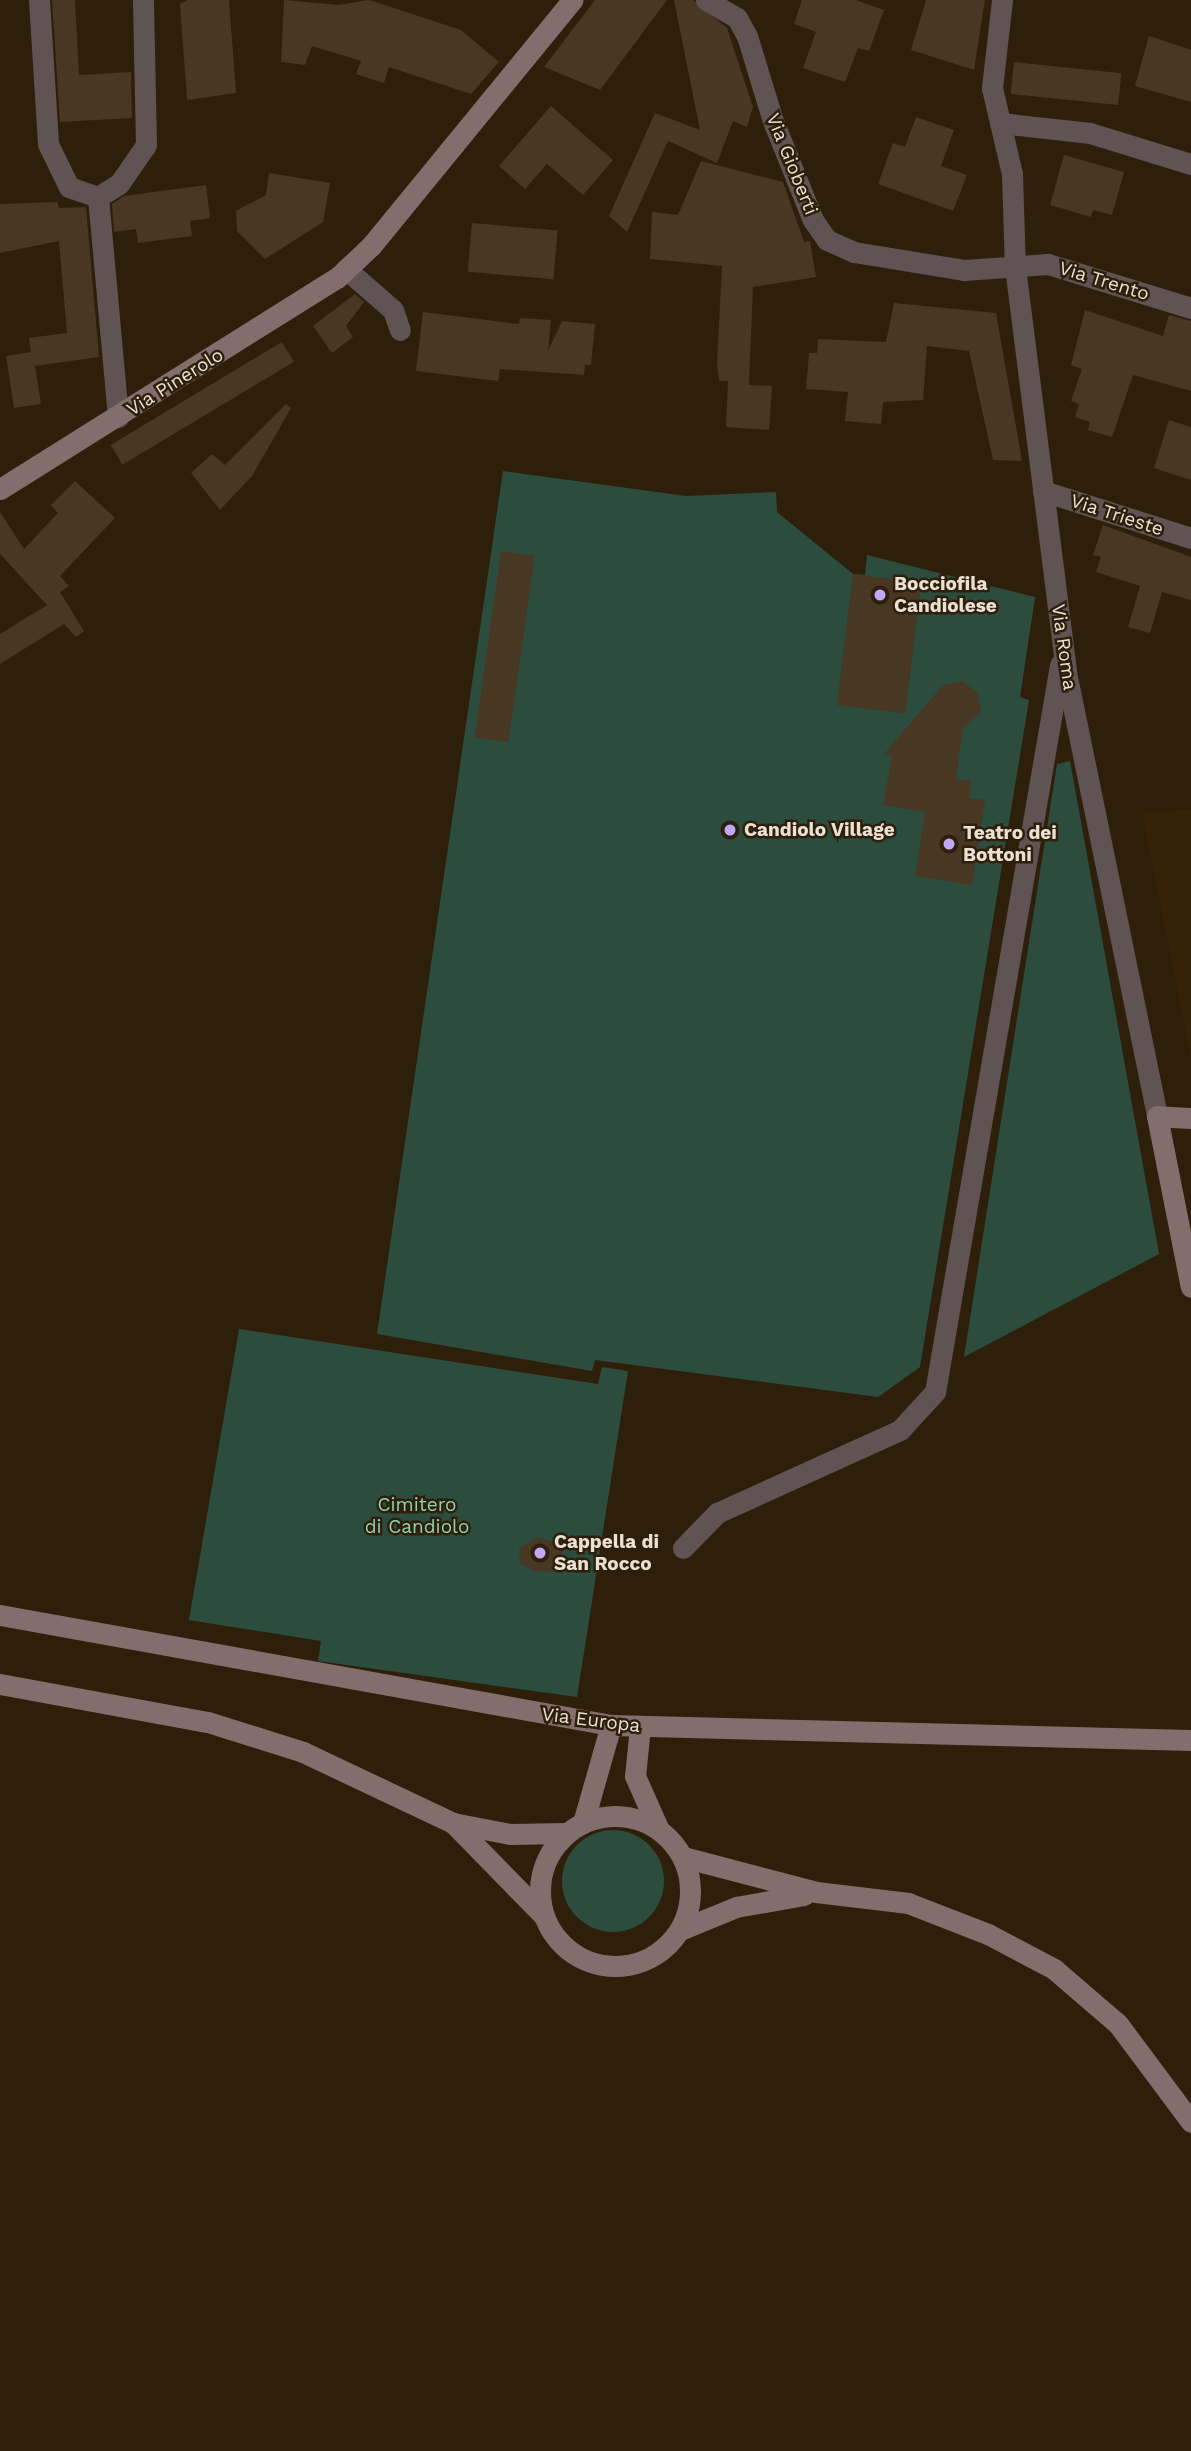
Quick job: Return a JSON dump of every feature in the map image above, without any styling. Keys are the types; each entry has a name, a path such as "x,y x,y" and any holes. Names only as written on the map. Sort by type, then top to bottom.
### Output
{"main road":[{"name":"Via Pinerolo","path":"0,489 118,417 346,269 572,0"},
{"path":"1157,1116 1191,1118"},
{"name":"Via Roma","path":"1157,1116 1191,1287"},
{"name":"Via Europa","path":"0,1615 611,1725 1191,1741"},
{"path":"0,1684 208,1722 303,1752 453,1823 510,1834 575,1828 622,1816 660,1830"},
{"path":"543,1915 542,1870 575,1828 611,1725"},
{"path":"640,1727 635,1776 660,1830 683,1857 689,1907 680,1930"},
{"path":"453,1823 543,1915 569,1952 615,1967 640,1963 680,1930 736,1907 816,1892"},
{"path":"683,1857 816,1892 908,1903 988,1934 1054,1969 1118,2024 1191,2122"}],"street":[{"path":"39,0 51,154 69,187 98,197 120,184 146,145 143,0"},
{"name":"Via Gioberti","path":"706,0 737,18 747,36 773,121 813,220 827,240 887,259 964,270 1015,267"},
{"name":"Via Roma","path":"1002,0 992,88 1012,174 1015,267 1063,646 1157,1116"},
{"path":"1000,123 1038,122 1090,133 1191,164"},
{"path":"98,197 118,417"},
{"name":"Via Trento","path":"1015,267 1048,264 1191,308"},
{"path":"346,269 393,310 400,330"},
{"name":"Via Trieste","path":"1043,491 1191,538"},
{"path":"682,1548 717,1513 900,1430 935,1392 1063,646"}],"shaded area":[{"path":"1191,810 1191,1057 1142,813"}],"green space":[{"name":"Candiolo Village","path":"503,471 686,496 776,492 777,512 853,574 865,575 867,555 1035,597 1020,697 1029,700 920,1367 878,1397 595,1360 592,1371 377,1334"},
{"path":"1070,761 1159,1254 964,1357 1057,764"},
{"name":"Cimitero di Candiolo","path":"239,1329 598,1384 602,1367 628,1371 577,1697 318,1661 321,1641 189,1620"},
{"path":"613,1830 632,1834 649,1845 660,1862 664,1881 660,1900 649,1917 632,1928 613,1932 594,1928 577,1917 566,1900 562,1881 566,1862 577,1845 594,1834"}],"building":[{"path":"52,0 75,0 79,75 131,72 132,118 60,122"},
{"path":"188,0 229,0 236,93 187,100 180,4"},
{"path":"284,0 339,5 369,0 461,30 499,62 471,94 389,67 384,83 356,74 361,61 312,46 305,65 281,62"},
{"path":"595,0 667,0 600,90 544,67"},
{"path":"674,0 693,0 727,28 753,107 747,127 733,121 717,163 668,141 627,232 609,216 655,113 700,130"},
{"path":"802,0 856,0 884,10 869,51 858,48 845,82 803,68 816,32 794,24"},
{"path":"926,0 985,0 974,70 911,50"},
{"path":"1149,36 1191,50 1191,102 1135,86"},
{"path":"1014,62 1121,73 1118,105 1011,94"},
{"path":"551,106 613,160 583,195 547,164 525,189 499,166"},
{"path":"916,117 954,130 941,166 967,175 953,211 878,184 893,143 905,147"},
{"path":"1064,155 1124,172 1112,215 1093,210 1091,217 1050,205"},
{"path":"701,161 783,182 804,242 810,241 816,277 753,287 749,385 772,386 769,430 726,427 728,381 719,381 717,363 722,266 650,259 652,212 678,215"},
{"path":"269,173 330,183 323,222 265,259 237,231 236,211 266,195"},
{"path":"206,185 210,218 190,221 192,236 138,243 136,229 114,232 112,204 124,196"},
{"path":"57,202 59,208 86,207 99,357 35,366 41,404 14,408 6,356 31,352 29,338 67,333 59,241 0,253 0,204"},
{"path":"472,223 558,230 553,279 468,272"},
{"path":"355,294 364,302 346,326 353,337 332,353 313,326"},
{"path":"894,303 996,313 1022,461 993,460 969,351 927,346 923,400 883,402 881,424 845,421 848,392 806,389 809,353 817,353 818,339 886,342"},
{"path":"1085,310 1163,336 1169,315 1191,321 1191,391 1133,375 1112,437 1088,430 1090,422 1075,417 1079,404 1071,401 1082,369 1071,365"},
{"path":"423,312 519,324 520,318 551,320 548,351 562,321 595,324 591,365 585,365 584,375 500,369 498,381 416,371"},
{"path":"282,342 294,362 122,465 111,445"},
{"path":"286,404 291,408 252,476 220,510 191,473 212,454 225,465"},
{"path":"1169,420 1191,427 1191,480 1154,468"},
{"path":"75,481 115,518 60,576 69,586 60,592 84,631 76,637 64,624 0,664 0,634 47,605 0,554 0,512 24,549 58,513 51,505"},
{"path":"1103,525 1191,557 1191,600 1162,592 1150,633 1128,627 1140,586 1096,572 1101,557 1093,555"},
{"path":"501,551 535,556 509,742 475,737"},
{"path":"853,574 921,582 905,713 837,705"},
{"path":"962,681 977,692 981,711 963,728 956,779 971,781 969,798 985,800 972,885 915,876 925,812 883,805 892,756 884,754 943,685"},
{"name":"Cappella di San Rocco","path":"536,1537 563,1544 560,1572 534,1571 520,1563 519,1549"}],"place":[{"name":"Bocciofila Candiolese","path":"880,595"},
{"name":"Candiolo Village","path":"730,830"},
{"name":"Teatro dei Bottoni","path":"949,844"},
{"name":"Cappella di San Rocco","path":"540,1553"}]}
